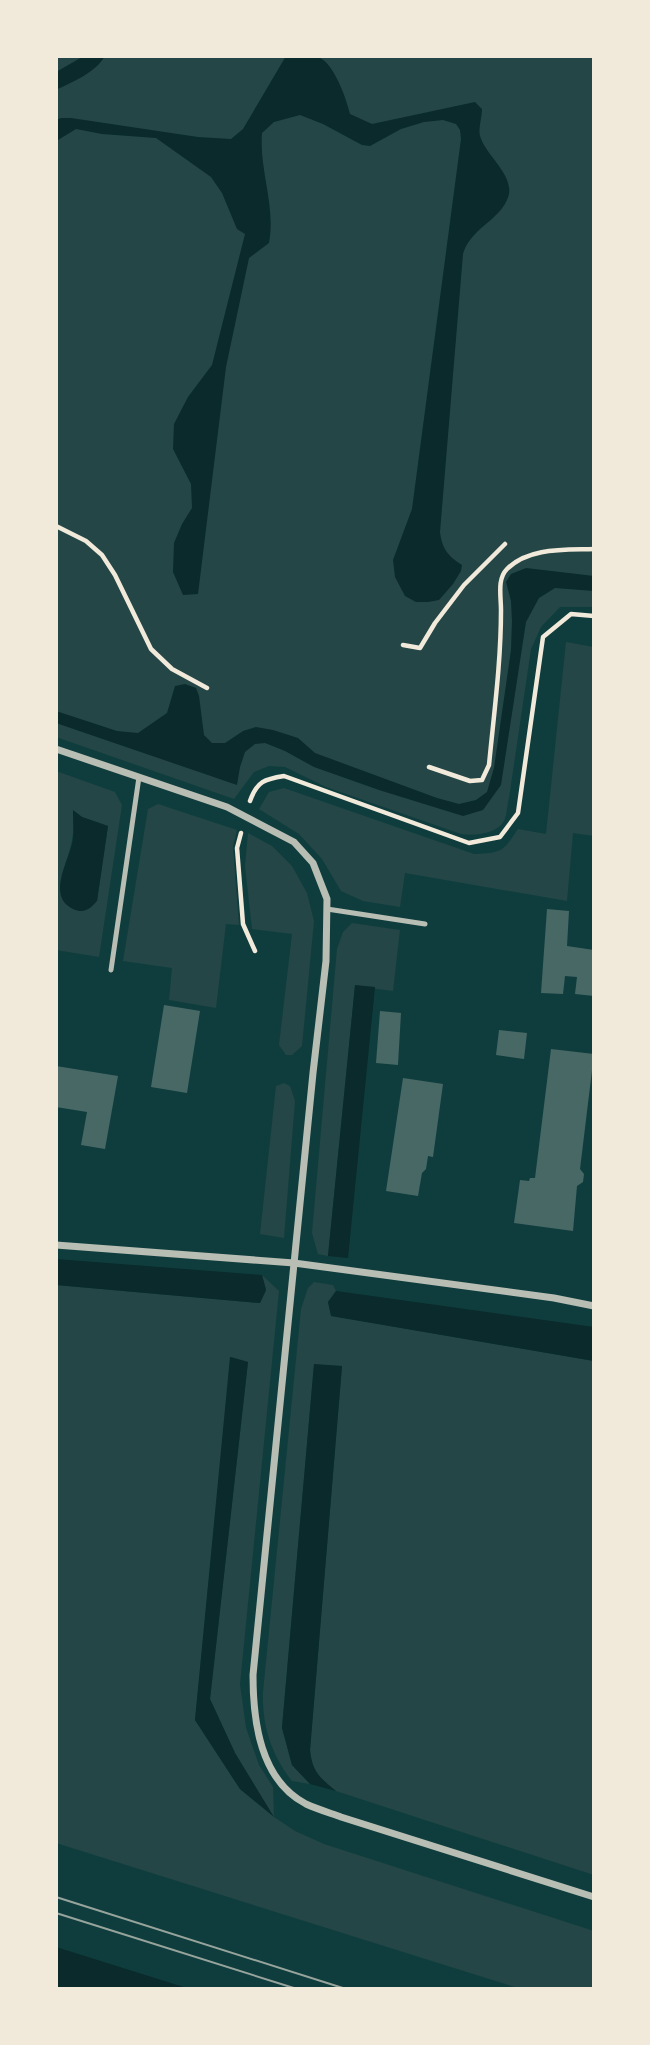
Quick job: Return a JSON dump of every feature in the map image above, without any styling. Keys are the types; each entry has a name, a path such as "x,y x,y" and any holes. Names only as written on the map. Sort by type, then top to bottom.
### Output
{"street":[{"path":"56,750 227,807 294,842 313,863 327,899 326,961 253,1675 253,1706 258,1736 267,1761 282,1785 304,1803 594,1897"},
{"path":"56,1245 294,1263 554,1298 594,1306"}],"lane":[{"path":"111,970 139,777"},
{"path":"327,909 425,924"}],"path":[{"path":"56,526 86,541 102,555 115,575 151,649 172,669 207,688"},
{"path":"403,645 420,648 464,585 506,544"},
{"path":"429,767 470,781 482,780 489,765 501,651 500,583 505,570 525,556 558,550 594,549"},
{"path":"255,951 243,924 237,848 253,791 265,779 284,776 470,843 500,838 518,813 543,637 571,614 594,616"}],"shaded area":[{"path":"308,55 322,59 338,80 350,114 372,124 475,102 482,109 479,130 483,144 508,183 509,192 503,208 478,231 463,254 440,532 447,552 462,565 453,584 439,600 416,602 405,596 395,577 393,560 412,509 461,139 456,124 443,120 401,129 370,146 362,145 300,115 274,122 262,133 271,229 269,243 249,258 226,367 198,594 183,595 173,572 174,543 192,508 191,484 173,449 174,424 188,397 212,365 245,234 237,229 222,193 211,177 156,138 76,129 58,140 56,145 56,120 71,118 198,137 231,139 243,129 286,56"},
{"path":"56,56 594,56 594,607 560,607 541,627 531,649 506,813 504,821 496,829 478,834 461,834 326,787 285,767 269,766 254,772 234,799 56,737"},
{"path":"84,56 105,56 90,72 56,90 56,72"},
{"path":"526,568 594,576 594,591 555,588 539,598 526,622 501,785 483,810 463,816 314,767 265,743 255,744 245,752 237,785 56,723 56,711 117,731 138,733 167,713 175,686 185,684 196,688 204,735 212,743 225,743 243,731 256,727 273,730 298,738 315,753 437,798 459,804 476,800 487,792 494,768 511,650 511,601 506,582 511,574"},
{"path":"566,642 594,647 594,836 573,833 567,901 405,873 400,907 363,901 341,891 322,859 299,834 259,809 269,792 284,788 474,854 500,850 518,829 546,834"},
{"path":"56,771 115,792 122,805 99,957 56,950","holes":["73,811 108,826 97,901 73,909 65,902 60,885 73,837"]},
{"path":"158,804 237,830 233,846 239,925 226,924 216,1008 169,1000 172,968 123,961 148,809"},
{"path":"73,810 82,817 108,826 97,901 84,911 73,909 65,903 60,886 73,838"},
{"path":"248,833 272,846 292,866 307,893 314,921 302,1046 292,1055 286,1055 279,1045 292,934 252,929 245,866"},
{"path":"352,923 400,930 393,991 355,986 328,1256 318,1254 312,1233 337,949 343,932"},
{"path":"355,985 375,987 348,1258 328,1256"},
{"path":"284,1083 290,1086 295,1101 284,1238 260,1234 276,1086"},
{"path":"56,1259 262,1275 266,1290 260,1303 56,1285"},
{"path":"262,1275 279,1291 240,1684 246,1728 259,1765 273,1787 274,1817 295,1831 324,1844 594,1931 594,1989 521,1989 56,1843 56,1285 260,1303 266,1290","holes":["231,1357 248,1362 210,1699 235,1753 272,1815 240,1789 195,1720"]},
{"path":"314,1282 333,1285 336,1291 328,1302 332,1316 594,1361 594,1875 336,1791 315,1769 310,1750 342,1366 314,1365 282,1727 292,1765 310,1784 292,1781 273,1750 266,1728 263,1692 301,1309 308,1288"},
{"path":"336,1291 594,1327 594,1361 331,1316 328,1302"},
{"path":"230,1357 248,1362 210,1699 235,1753 274,1817 240,1789 195,1720"},
{"path":"314,1364 342,1366 310,1750 318,1774 336,1791 310,1784 292,1765 282,1728"},
{"path":"56,1947 190,1989 56,1989"}],"building":[{"path":"547,909 569,911 567,946 594,950 594,996 575,994 577,977 565,976 563,994 541,993"},
{"path":"164,1005 200,1011 187,1093 151,1087"},
{"path":"380,1011 401,1013 398,1065 376,1063"},
{"path":"499,1030 527,1033 524,1059 496,1055"},
{"path":"551,1049 594,1054 580,1169 584,1174 583,1182 577,1186 573,1231 514,1223 520,1180 529,1181 530,1178 535,1178"},
{"path":"56,1066 118,1076 105,1149 81,1145 87,1112 56,1107"},
{"path":"403,1078 443,1084 433,1157 428,1156 418,1196 386,1191"}],"tram line":[{"path":"56,1897 346,1989"},
{"path":"56,1913 297,1989"}]}
